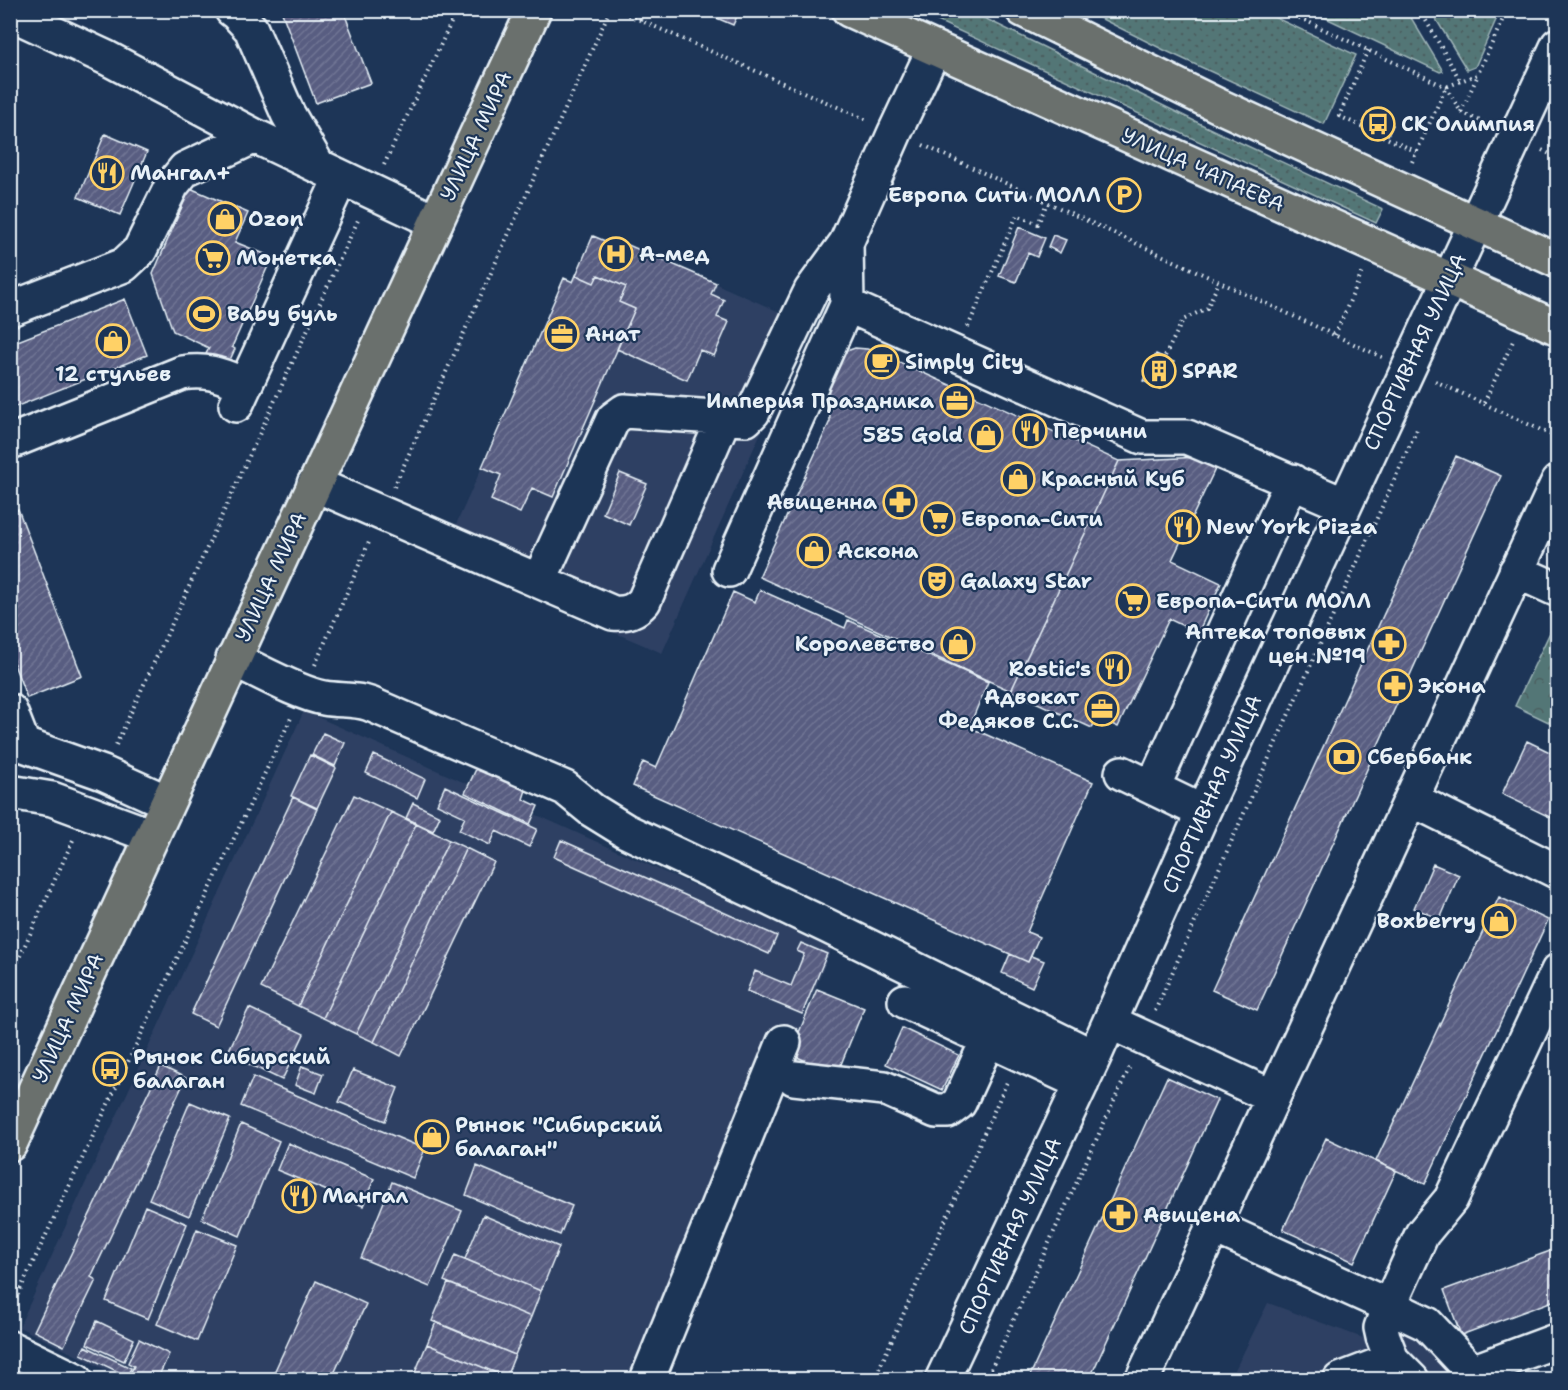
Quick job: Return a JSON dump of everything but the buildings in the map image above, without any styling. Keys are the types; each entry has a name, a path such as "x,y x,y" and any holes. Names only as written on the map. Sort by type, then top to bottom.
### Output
{"main road":[{"name":"УЛИЦА МИРА","path":"10,1144 534,10"},
{"name":"УЛИЦА ЧАПАЕВА","path":"849,10 1557,328"},
{"path":"1023,10 1217,105 1557,261"}],"street":[{"path":"232,10 251,29 288,114 329,171"},
{"path":"10,13 107,58 255,136 436,222"},
{"name":"СПОРТИВНАЯ УЛИЦА","path":"942,1380 1088,1070 1203,812 1557,45"},
{"path":"539,581 613,419 624,411 746,419 753,412 811,291 846,243 934,49"},
{"path":"10,309 124,265 140,250 172,185 185,169 255,136"},
{"path":"10,442 182,373 200,370 214,372 240,395 329,171"},
{"path":"729,570 847,305 846,243"},
{"path":"847,305 1143,437 1187,436 1345,505"},
{"path":"314,484 614,613 623,614 635,610 644,602 724,418"},
{"path":"1153,788 1292,481"},
{"path":"1142,1380 1557,482"},
{"path":"1516,571 1557,590"},
{"path":"233,659 304,692 323,698 357,699 370,704 565,788 592,810 626,831 994,1025 1088,1070"},
{"path":"10,711 17,742 103,773 167,802"},
{"path":"1122,773 1203,812"},
{"path":"10,792 52,799 152,836"},
{"path":"1411,799 1557,873"},
{"path":"1340,1380 1402,1370 1381,1328 1389,1306 1422,1234 1451,1199 1557,971"},
{"path":"905,1001 994,1025 1020,1054 1088,1070"},
{"path":"1110,1022 1273,1097"},
{"path":"794,1078 884,1089 936,1111 948,1111 959,1103 994,1025"},
{"path":"647,1380 784,1041"},
{"path":"1214,1226 1427,1324 1472,1372 1557,1340"},
{"path":"10,1348 76,1380"}],"path":[{"path":"103,773 457,10"},
{"path":"10,1311 304,692 610,10"},
{"path":"617,10 895,132 1557,438"},
{"path":"640,20 644,10"},
{"path":"1283,10 1446,87 1461,112 1478,74"},
{"path":"1420,10 1461,82"},
{"path":"1368,50 1339,116 1417,152"},
{"path":"955,354 1017,215 1038,224 1047,203"},
{"path":"1157,372 1183,320 1207,308 1219,282"},
{"path":"1433,393 1438,382"},
{"path":"986,1380 1419,426"},
{"path":"10,978 86,811"},
{"path":"874,1380 1020,1054"}],"shaded area":[{"path":"593,236 617,246 619,241 809,325 662,653 441,558"},
{"name":"Рынок \"Сибирский балаган\"","path":"304,711 832,947 660,1379 124,1379 19,1327"},
{"path":"1268,1303 1371,1341 1414,1327 1459,1380 1230,1380"}],"green space":[{"path":"916,11 970,11 1213,130 1383,209 1376,223"},
{"path":"1086,11 1261,11 1356,55 1324,124"},
{"path":"1311,11 1407,11 1443,71 1440,72"},
{"path":"1431,11 1500,11 1475,67 1467,70"},
{"path":"1554,624 1558,626 1557,726 1515,706"}],"place":[{"name":"СК Олимпия","path":"1378,124"},
{"name":"Мангал+","path":"107,173"},
{"name":"Европа Сити МОЛЛ","path":"1124,195"},
{"name":"Ozon","path":"225,219"},
{"name":"А-мед","path":"616,254"},
{"name":"Монетка","path":"213,258"},
{"name":"Baby буль","path":"204,314"},
{"name":"Анат","path":"562,334"},
{"name":"12 стульев","path":"113,341"},
{"name":"Simply City","path":"882,362"},
{"name":"SPAR","path":"1159,371"},
{"name":"Империя Праздника","path":"957,401"},
{"name":"Перчини","path":"1030,431"},
{"name":"585 Gold","path":"986,435"},
{"name":"Красный Куб","path":"1018,479"},
{"name":"Авиценна","path":"900,502"},
{"name":"Европа-Сити","path":"938,519"},
{"name":"New York Pizza","path":"1183,527"},
{"name":"Аскона","path":"814,551"},
{"name":"Galaxy Star","path":"937,581"},
{"name":"Европа-Сити МОЛЛ","path":"1133,601"},
{"name":"Королевство","path":"958,644"},
{"name":"Аптека топовых цен №19","path":"1389,644"},
{"name":"Rostic's","path":"1114,669"},
{"name":"Экона","path":"1395,686"},
{"name":"Адвокат Федяков С.С.","path":"1102,709"},
{"name":"Сбербанк","path":"1344,757"},
{"name":"Boxberry","path":"1499,921"},
{"name":"Рынок Сибирский балаган","path":"110,1069"},
{"name":"Рынок \"Сибирский балаган\"","path":"432,1137"},
{"name":"Мангал","path":"299,1196"},
{"name":"Авицена","path":"1120,1215"}]}
